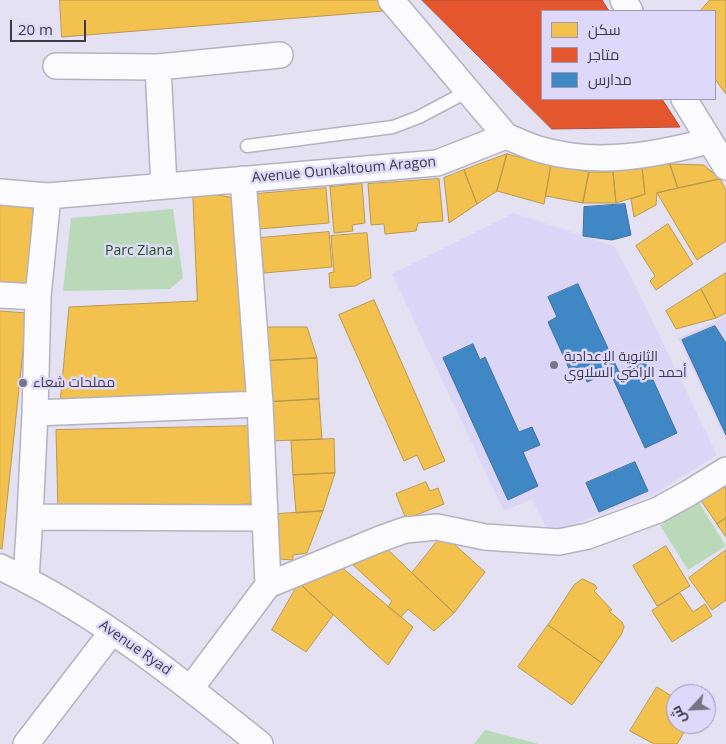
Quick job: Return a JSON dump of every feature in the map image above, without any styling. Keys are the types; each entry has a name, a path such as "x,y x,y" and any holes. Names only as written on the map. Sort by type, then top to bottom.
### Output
{"street":[{"path":"391,0 506,136 542,150 582,157 622,158 658,154 709,141"},
{"path":"56,66 158,67 280,55"},
{"path":"158,67 164,186"},
{"path":"685,100 726,167"},
{"name":"Avenue Ounkaltoum Aragon","path":"0,192 48,196 437,162 506,136"},
{"path":"243,179 260,404 268,585"},
{"path":"26,579 35,413 38,297 48,196"},
{"path":"0,295 38,297"},
{"path":"35,413 260,404"},
{"path":"191,688 268,585 405,530 437,526 485,537 559,542 588,536 658,510 726,470"},
{"path":"30,517 265,518"},
{"name":"Avenue Ryad","path":"0,567 26,579 112,632 191,688 257,743"},
{"path":"26,744 112,632"}],"lane":[{"path":"246,146 392,128 419,117 468,91"}],"shaded area":[{"name":"الثانوية الإعدادية أحمد الراضي السلاوي","path":"514,213 614,246 630,275 717,455 653,495 549,533 532,499 504,511 392,274"},
{"path":"726,316 726,440 678,338"}],"green space":[{"name":"Parc Ziana","path":"173,209 183,278 170,289 63,291 71,218"},
{"path":"698,501 726,546 688,570 660,525"},
{"path":"485,730 539,744 474,744"}],"building: سكن":[{"path":"60,0 387,0 396,10 62,37"},
{"path":"710,0 726,0 726,94 716,80 716,10 701,10"},
{"path":"507,154 497,191 477,204 464,170"},
{"path":"507,154 551,165 544,204 497,191"},
{"path":"670,164 678,188 657,193 656,205 634,217 631,199 645,194 642,168"},
{"path":"670,164 704,165 720,179 678,188"},
{"path":"551,165 589,172 583,203 546,196"},
{"path":"642,168 645,194 616,203 613,172"},
{"path":"464,170 477,204 449,223 444,178"},
{"path":"589,172 613,172 616,203 583,203"},
{"path":"439,179 443,221 418,223 416,231 385,234 384,224 371,225 368,184"},
{"path":"720,179 726,190 726,241 697,260 657,193"},
{"path":"362,184 365,223 352,225 353,231 334,233 330,187"},
{"path":"326,188 329,223 259,229 256,194"},
{"path":"193,190 234,198 250,395 60,404 69,307 197,301"},
{"path":"0,197 34,199 27,286 0,283"},
{"path":"668,224 693,264 656,290 650,281 655,276 636,246"},
{"path":"329,232 332,267 264,273 260,238"},
{"path":"367,233 371,278 355,286 330,288 329,273 334,272 331,236"},
{"path":"726,273 726,313 716,318 701,289"},
{"path":"701,289 716,318 676,329 666,311"},
{"path":"374,300 445,461 424,470 417,455 404,461 339,315"},
{"path":"0,311 27,313 2,549 0,548"},
{"path":"261,327 307,327 317,358 264,361"},
{"path":"317,358 319,399 267,402 264,361"},
{"path":"319,399 322,439 269,441 267,402"},
{"path":"256,426 252,504 58,512 56,430"},
{"path":"334,439 335,473 293,475 291,441"},
{"path":"335,473 323,511 296,513 293,475"},
{"path":"726,481 726,518 717,524 700,499"},
{"path":"426,482 430,491 438,488 444,504 406,519 396,494"},
{"path":"323,511 307,553 293,555 293,560 279,559 277,514"},
{"path":"726,518 726,537 717,524"},
{"path":"443,534 485,572 454,613 412,573"},
{"path":"666,546 690,586 657,606 633,566"},
{"path":"386,548 454,613 434,631 408,609 401,617 388,607 392,601 352,564"},
{"path":"726,550 726,600 712,610 689,578"},
{"path":"340,566 413,627 388,665 299,583"},
{"path":"583,579 595,585 597,588 594,591 612,610 609,611 622,622 624,627 621,635 602,663 548,625 574,585"},
{"path":"299,583 333,615 306,652 272,630"},
{"path":"680,593 693,612 705,604 712,616 672,642 652,611"},
{"path":"548,625 602,663 572,705 518,667"},
{"path":"657,687 666,693 666,734 683,734 677,744 654,744 630,731"}],"building: متاجر":[{"path":"422,0 602,0 608,10 541,10 541,100 663,100 680,127 552,129"}],"building: مدارس":[{"path":"625,204 631,235 612,240 583,236 584,207"},
{"path":"578,284 619,372 644,360 677,433 645,448 610,372 587,382 582,371 572,375 548,322 557,317 548,297"},
{"path":"715,326 726,343 726,435 682,340"},
{"path":"473,344 480,360 485,357 519,432 532,427 540,445 523,452 538,486 508,500 443,358"},
{"path":"635,462 648,491 599,512 586,483"}],"place":[{"name":"الثانوية الإعدادية أحمد الراضي السلاوي","path":"554,365"},
{"name":"مملحات شعاء","path":"23,383"}]}
